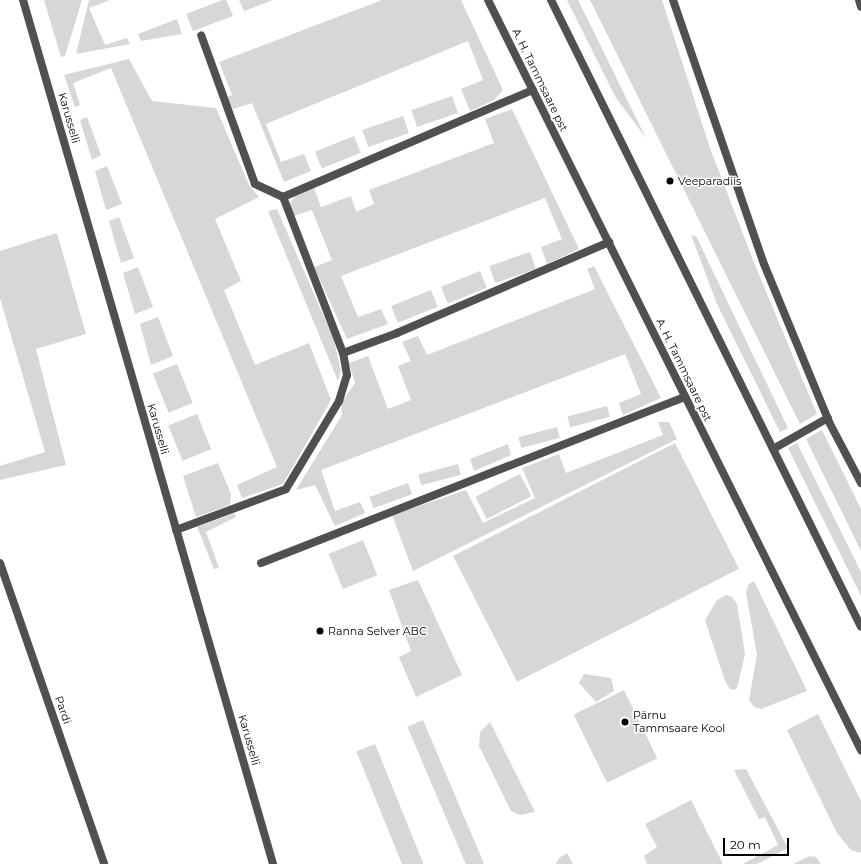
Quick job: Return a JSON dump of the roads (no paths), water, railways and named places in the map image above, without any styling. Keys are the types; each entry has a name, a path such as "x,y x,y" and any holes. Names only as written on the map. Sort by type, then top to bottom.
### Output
{"street":[{"name":"Karusselli","path":"23,0 273,864"},
{"name":"A. H. Tammsaare pst","path":"488,0 861,750"},
{"path":"551,0 861,627"},
{"path":"673,0 764,264 828,418 861,484"},
{"path":"859,0 861,7"},
{"path":"176,530 286,489 339,400 347,375 343,353 284,197 255,184 201,35"},
{"path":"284,197 533,90"},
{"path":"343,353 398,333 609,242"},
{"path":"261,563 685,397"},
{"path":"773,449 828,418"},
{"name":"Pardi","path":"0,563 104,864"}],"place":[{"name":"Veeparadiis","path":"670,181"},
{"name":"Ranna Selver ABC","path":"320,631"},
{"name":"Pärnu Tammsaare Kool","path":"625,722"}]}
